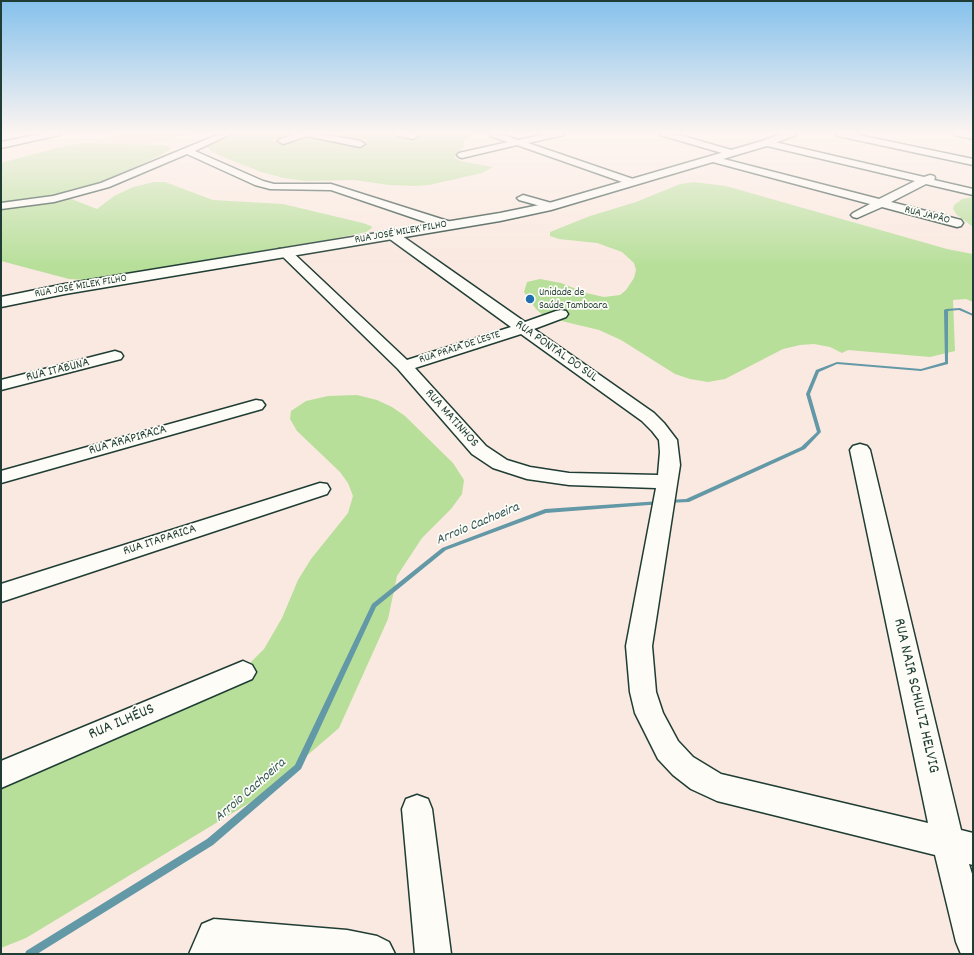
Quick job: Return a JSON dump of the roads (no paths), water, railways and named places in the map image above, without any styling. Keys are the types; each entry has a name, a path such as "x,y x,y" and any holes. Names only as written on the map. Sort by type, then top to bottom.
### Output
{"main road":[{"name":"RUA JOSÉ MILEK FILHO","path":"1,302 65,289 500,217 551,206 647,178"}],"street":[{"path":"1,206 75,194 123,178"},
{"path":"247,178 274,187 336,188 447,225"},
{"path":"619,178 632,182"},
{"name":"RUA JAPÃO","path":"782,178 957,223"},
{"path":"915,178 973,192"},
{"path":"857,215 931,178"},
{"path":"522,198 551,206"},
{"name":"RUA PONTAL DO SUL","path":"391,234 648,417 668,440 670,465 639,646 643,692 649,713 668,750 683,766 701,779 717,787 960,846"},
{"name":"RUA MATINHOS","path":"284,252 404,366 479,450 500,464 527,473 665,491"},
{"name":"RUA PRAIA DE LESTE","path":"404,366 523,328 561,314"},
{"name":"RUA ITABUNA","path":"1,385 115,356"},
{"name":"RUA ARAPIRACA","path":"1,477 256,405"},
{"name":"RUA NAIR SCHULTZ HELVIG","path":"860,450 960,846 973,942"},
{"name":"RUA ITAPARICA","path":"1,593 320,489"},
{"name":"RUA ILHÉUS","path":"1,774 244,672"},
{"path":"417,809 433,954"},
{"path":"211,945 340,947 377,954"}],"waterway":[{"name":"Arroio Cachoeira","path":"668,502 687,501 803,448 819,432 808,394 817,371 837,363 921,370 947,363 946,310 960,309 973,315"},
{"name":"Arroio Cachoeira","path":"29,954 210,842 298,767 374,606 444,549 545,511 660,503"}],"place":[{"name":"Unidade de Saúde Tamboara","path":"530,299"}]}
